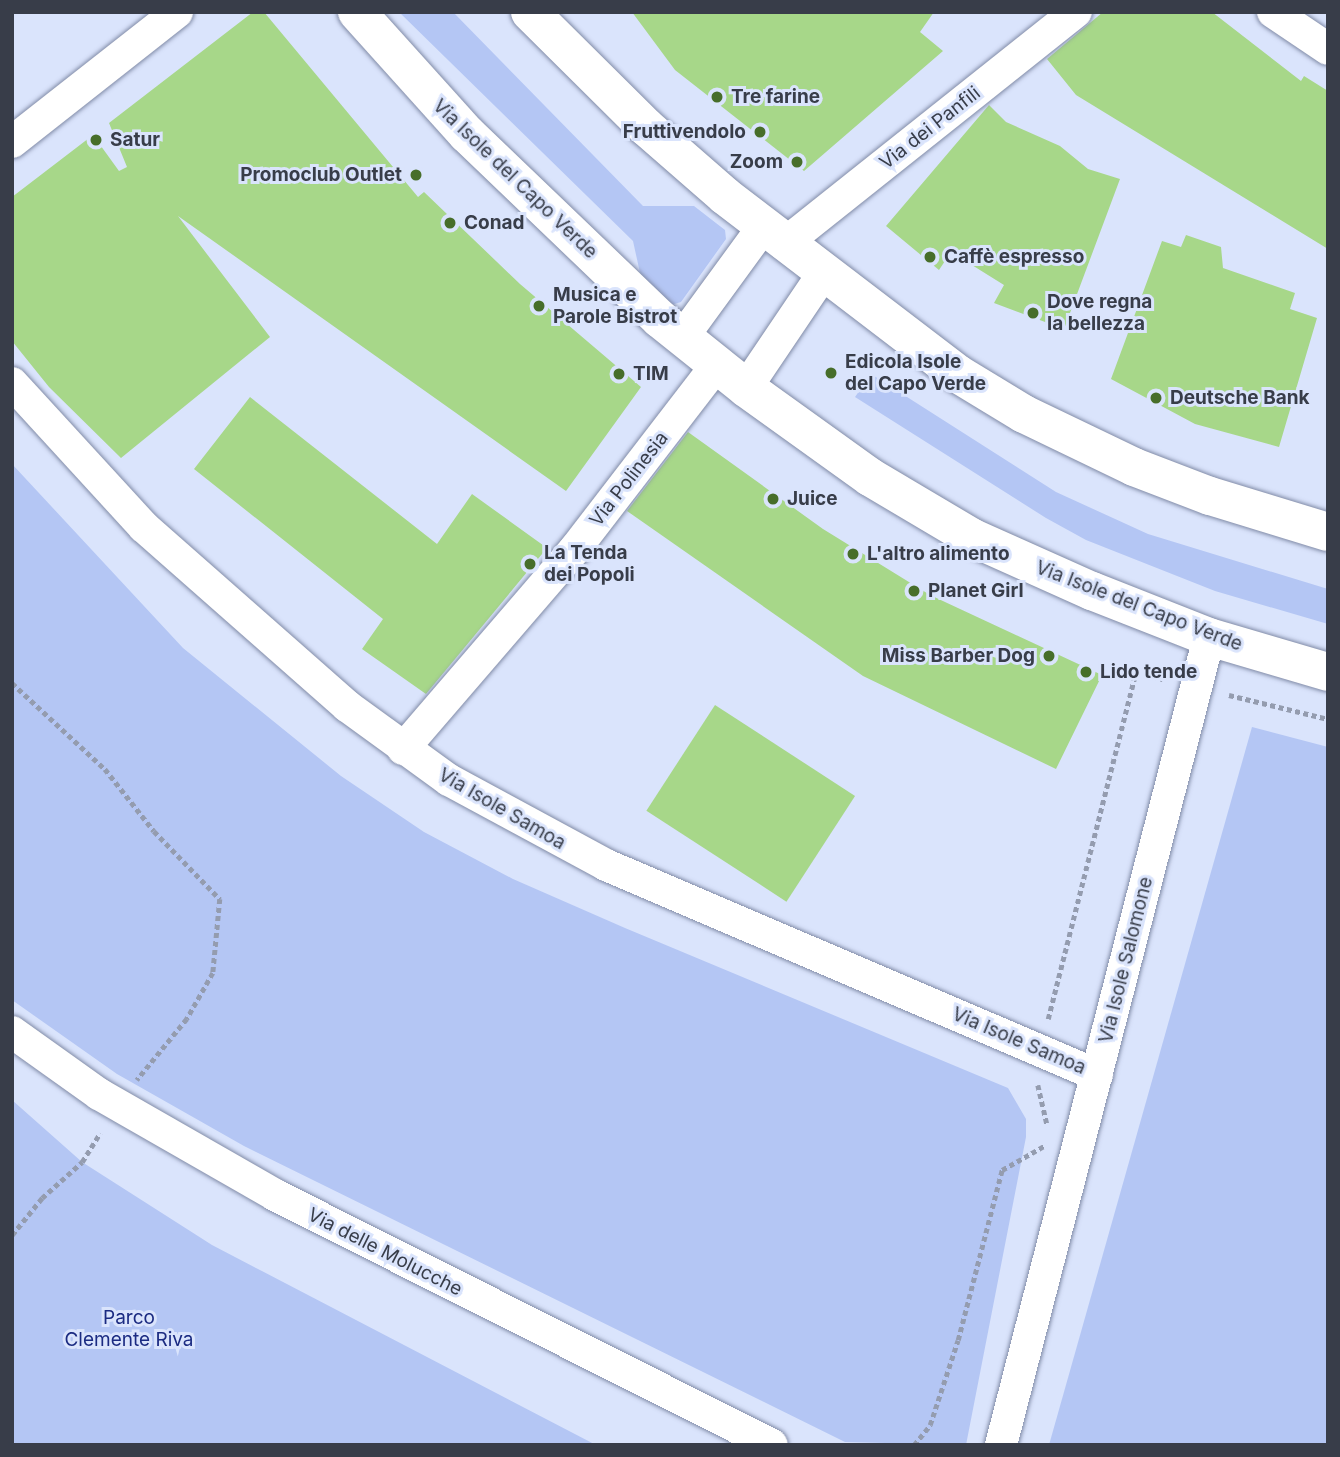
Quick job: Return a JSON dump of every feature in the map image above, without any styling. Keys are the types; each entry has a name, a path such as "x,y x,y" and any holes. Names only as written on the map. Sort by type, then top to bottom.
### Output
{"street":[{"path":"12,142 177,12"},
{"name":"Via Isole del Capo Verde","path":"357,12 467,134 682,338 716,366 870,477 971,537 1209,637 1328,672"},
{"path":"530,12 655,136 774,236 958,374 1056,430 1173,483 1328,532"},
{"name":"Via dei Panfili","path":"774,236 1076,12"},
{"path":"1272,12 1328,49"},
{"path":"682,338 774,236"},
{"path":"746,388 823,274"},
{"name":"Via Polinesia","path":"403,749 575,549 716,366"},
{"name":"Via Isole Samoa","path":"12,383 144,527 333,694 403,749 501,812 606,865 1097,1075"},
{"name":"Via Isole Salomone","path":"1001,1445 1209,637"},
{"name":"Via delle Molucche","path":"12,1032 116,1105 351,1236 772,1445"}],"path":[{"path":"1049,1130 1035,1072 1136,671 1328,719"},
{"path":"12,684 105,768 154,831 220,899 213,973 187,1019 116,1105 82,1162 42,1198 12,1235"},
{"path":"914,1445 930,1425 958,1340 1003,1170 1052,1142"}],"green space":[{"path":"399,12 453,12 643,206 694,206 725,230 726,239 681,302 671,305 642,282 633,241"},
{"path":"871,374 1056,492 1148,534 1328,589 1328,624 1215,591 1086,540 1046,518 855,397"},
{"path":"12,464 183,648 341,776 424,832 513,879 1008,1088 1026,1119 1026,1137 966,1445 845,1442 244,1146 117,1074 12,1000"},
{"path":"1252,727 1328,747 1328,1445 1049,1445"},
{"name":"Parco Clemente Riva","path":"12,1100 82,1162 212,1245 596,1445 12,1445"}],"building":[{"path":"253,12 264,12 418,197 424,192 520,284 641,387 566,491 178,216 270,337 121,458 49,387 12,341 12,197 93,135 119,171 127,167 109,123"},
{"path":"632,12 934,12 920,32 943,51 804,171 675,70"},
{"path":"1103,12 1212,12 1301,81 1304,76 1328,91 1328,249 1076,95 1047,59"},
{"path":"989,105 1006,122 1060,146 1088,169 1120,179 1064,329 994,303 1004,285 951,252 939,270 886,226"},
{"path":"1186,235 1221,247 1223,268 1295,293 1290,309 1317,318 1279,447 1195,424 1111,379 1162,241 1181,247"},
{"path":"250,397 437,544 472,494 547,548 426,694 362,649 383,619 194,469"},
{"path":"688,432 823,529 930,595 1102,675 1056,769 863,676 627,511"},
{"path":"715,705 855,796 786,902 646,811"}],"place":[{"name":"Tre farine","path":"717,97"},
{"name":"Fruttivendolo","path":"760,132"},
{"name":"Satur","path":"96,140"},
{"name":"Zoom","path":"797,162"},
{"name":"Promoclub Outlet","path":"416,175"},
{"name":"Conad","path":"450,223"},
{"name":"Caffè espresso","path":"930,257"},
{"name":"Musica e Parole Bistrot","path":"539,306"},
{"name":"Dove regna la bellezza","path":"1033,313"},
{"name":"Edicola Isole del Capo Verde","path":"831,373"},
{"name":"TIM","path":"619,374"},
{"name":"Deutsche Bank","path":"1156,398"},
{"name":"Juice","path":"773,499"},
{"name":"L'altro alimento","path":"853,554"},
{"name":"La Tenda dei Popoli","path":"530,564"},
{"name":"Planet Girl","path":"914,591"},
{"name":"Miss Barber Dog","path":"1049,656"},
{"name":"Lido tende","path":"1086,672"}]}
